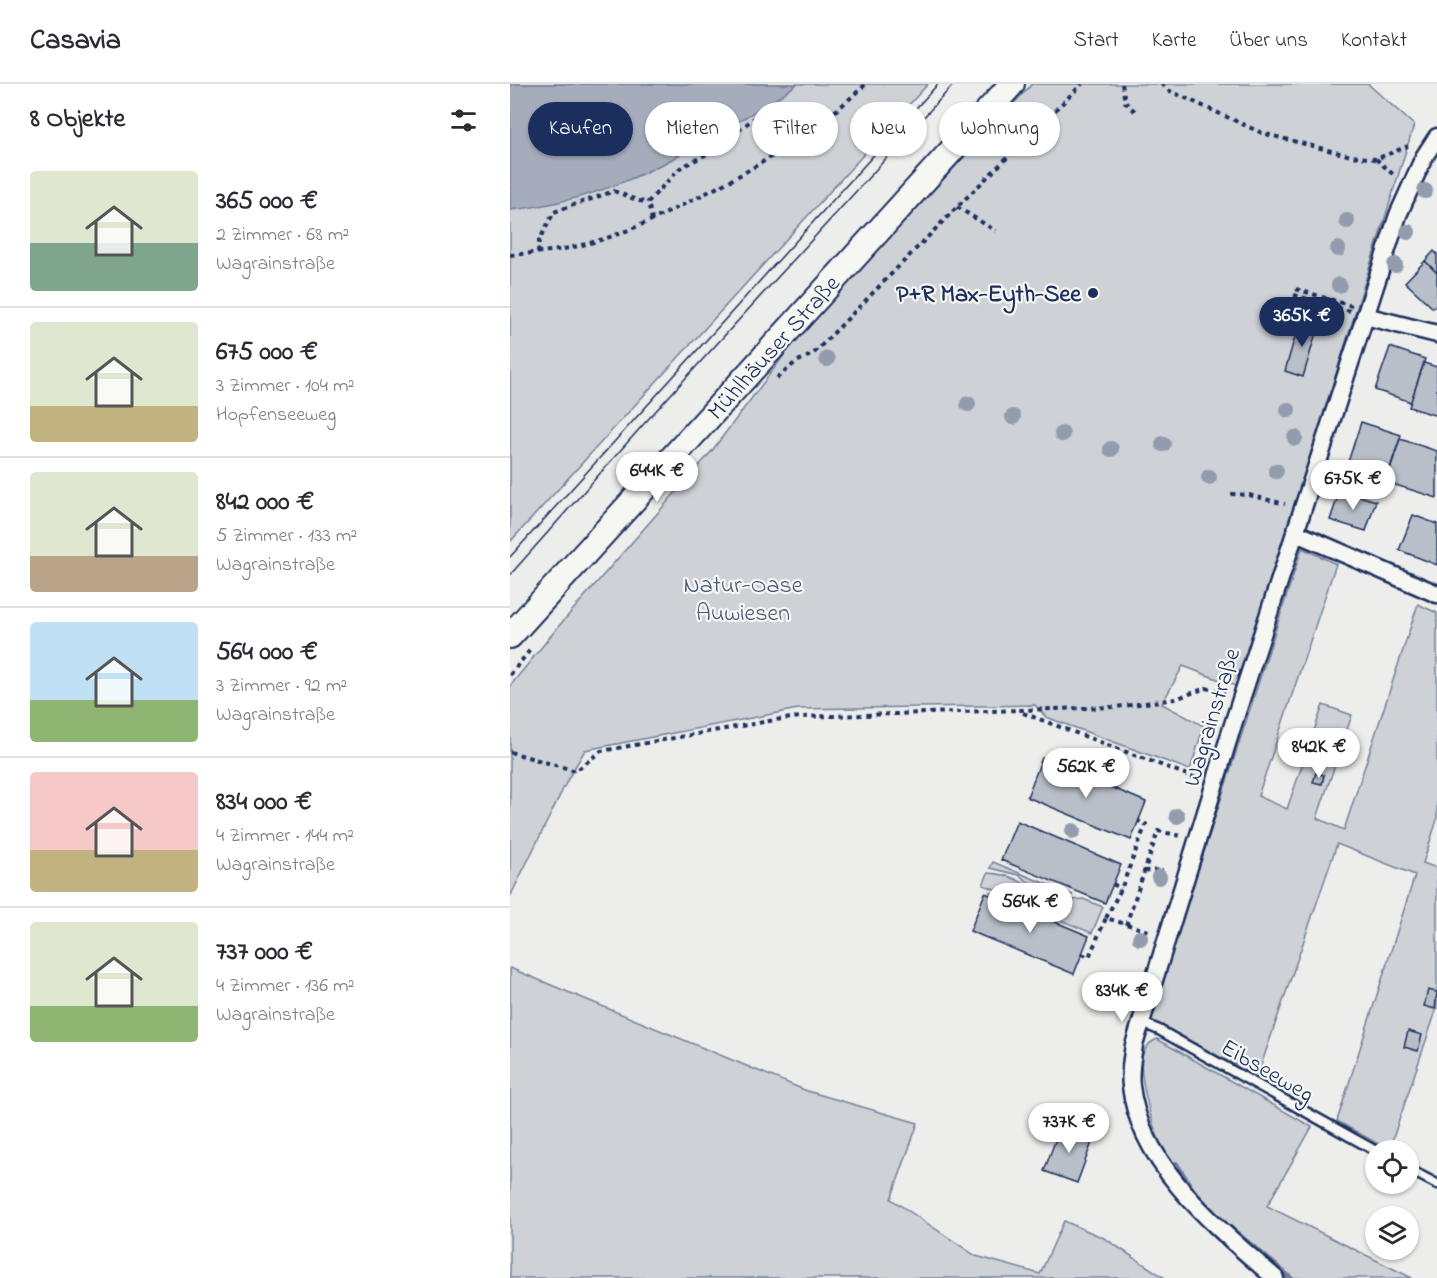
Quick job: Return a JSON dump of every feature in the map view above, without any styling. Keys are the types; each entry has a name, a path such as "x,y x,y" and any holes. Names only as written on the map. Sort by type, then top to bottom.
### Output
{"main road":[{"name":"Mühlhäuser Straße","path":"510,636 1012,84"}],"street":[{"name":"Wagrainstraße","path":"1275,1278 1207,1219 1180,1190 1152,1146 1138,1116 1130,1083 1134,1045 1241,698 1398,215 1437,137"},
{"path":"1366,313 1437,334"},
{"path":"1296,533 1437,594"}],"lane":[{"name":"Eibseeweg","path":"1140,1022 1159,1030 1365,1145"},
{"path":"1419,1175 1437,1184"}],"path":[{"path":"838,109 866,84"},
{"path":"796,362 813,354 1082,84"},
{"path":"1122,84 1125,102 1137,113"},
{"path":"1161,84 1262,133 1351,156 1376,159 1417,143"},
{"path":"648,202 680,168 709,153 752,120"},
{"path":"510,255 538,253 583,245 652,220 731,181 771,156"},
{"path":"1376,159 1409,189"},
{"path":"538,253 539,241 554,212 614,191 639,201 648,202"},
{"path":"648,202 652,220"},
{"path":"957,207 996,231"},
{"path":"1295,292 1366,313"},
{"path":"1231,494 1249,495 1303,509"},
{"path":"510,753 576,771 602,751 800,717 1116,707 1175,699 1206,688 1241,698"},
{"path":"1019,711 1215,785"},
{"path":"1082,954 1089,957 1121,889 1146,824 1138,821"},
{"path":"1126,925 1158,831 1197,841"},
{"path":"1144,871 1163,870"},
{"path":"1113,884 1121,889"},
{"path":"1106,918 1144,930"}],"green space":[{"path":"510,84 928,84 912,102 850,102 850,156 862,156 510,542"},
{"name":"Natur-Oase Auwiesen","path":"1032,84 1368,84 1414,125 1238,687 1183,666 1162,704 1204,726 1190,770 1046,717 1035,705 798,709 585,750 568,779 510,897 510,686 558,627 711,452 803,330 965,156 1060,156 1060,102 1015,102"},
{"path":"1302,548 1336,564 1258,796 1287,809 1323,705 1352,715 1317,818 1344,830 1418,604 1437,613 1437,820 1423,863 1437,868 1437,1008 1392,1140 1371,1140 1337,1121 1415,875 1337,844 1257,1077 1150,1019"},
{"path":"993,862 1073,895 1047,896 1019,875 990,868"},
{"path":"988,873 1016,879 1039,896 1000,891 983,885"},
{"path":"989,892 1042,900 1049,916"},
{"path":"1083,899 1103,907 1092,933 1055,918 1049,902"},
{"path":"510,968 807,1091 918,1123 891,1199 976,1256 1040,1274 1064,1221 1104,1238 1165,1278 510,1278"},
{"path":"1157,1039 1312,1127 1267,1206 1365,1255 1365,1260 1376,1260 1412,1278 1285,1278 1217,1221 1183,1185 1169,1161 1153,1122 1141,1063 1144,1052 1151,1042"}],"water":[{"path":"510,84 797,84 771,102 752,102 752,113 740,121 740,102 645,102 645,156 677,156 651,170 599,191 541,206 510,210"}],"building":[{"path":"1434,251 1437,254 1437,273 1425,261"},
{"path":"1425,261 1437,273 1437,304 1433,308 1405,282"},
{"path":"1300,320 1318,326 1303,377 1285,371"},
{"path":"1390,347 1425,359 1411,402 1375,390"},
{"path":"1424,363 1437,367 1437,416 1409,407"},
{"path":"1361,422 1401,435 1388,474 1348,462"},
{"path":"1400,439 1437,451 1437,498 1386,482"},
{"path":"1340,490 1376,501 1366,531 1330,520"},
{"path":"1413,515 1437,524 1437,565 1399,550"},
{"path":"1042,758 1146,802 1131,840 1027,797"},
{"path":"1316,773 1324,775 1322,784 1313,782"},
{"path":"1017,821 1121,865 1105,903 1001,860"},
{"path":"985,893 1089,936 1074,974 970,931"},
{"path":"1428,990 1437,992 1435,1009 1424,1006"},
{"path":"1408,1031 1422,1035 1418,1051 1404,1047"},
{"path":"1061,1125 1094,1137 1077,1183 1044,1171"}],"waterway":[{"path":"1176,1164 1195,1194"},
{"path":"1230,1228 1290,1278"}],"tram line":[{"path":"510,557 938,84"},
{"path":"510,575 642,426 954,84"}],"place":[{"name":"P+R Max-Eyth-See","path":"1093,293"}]}
